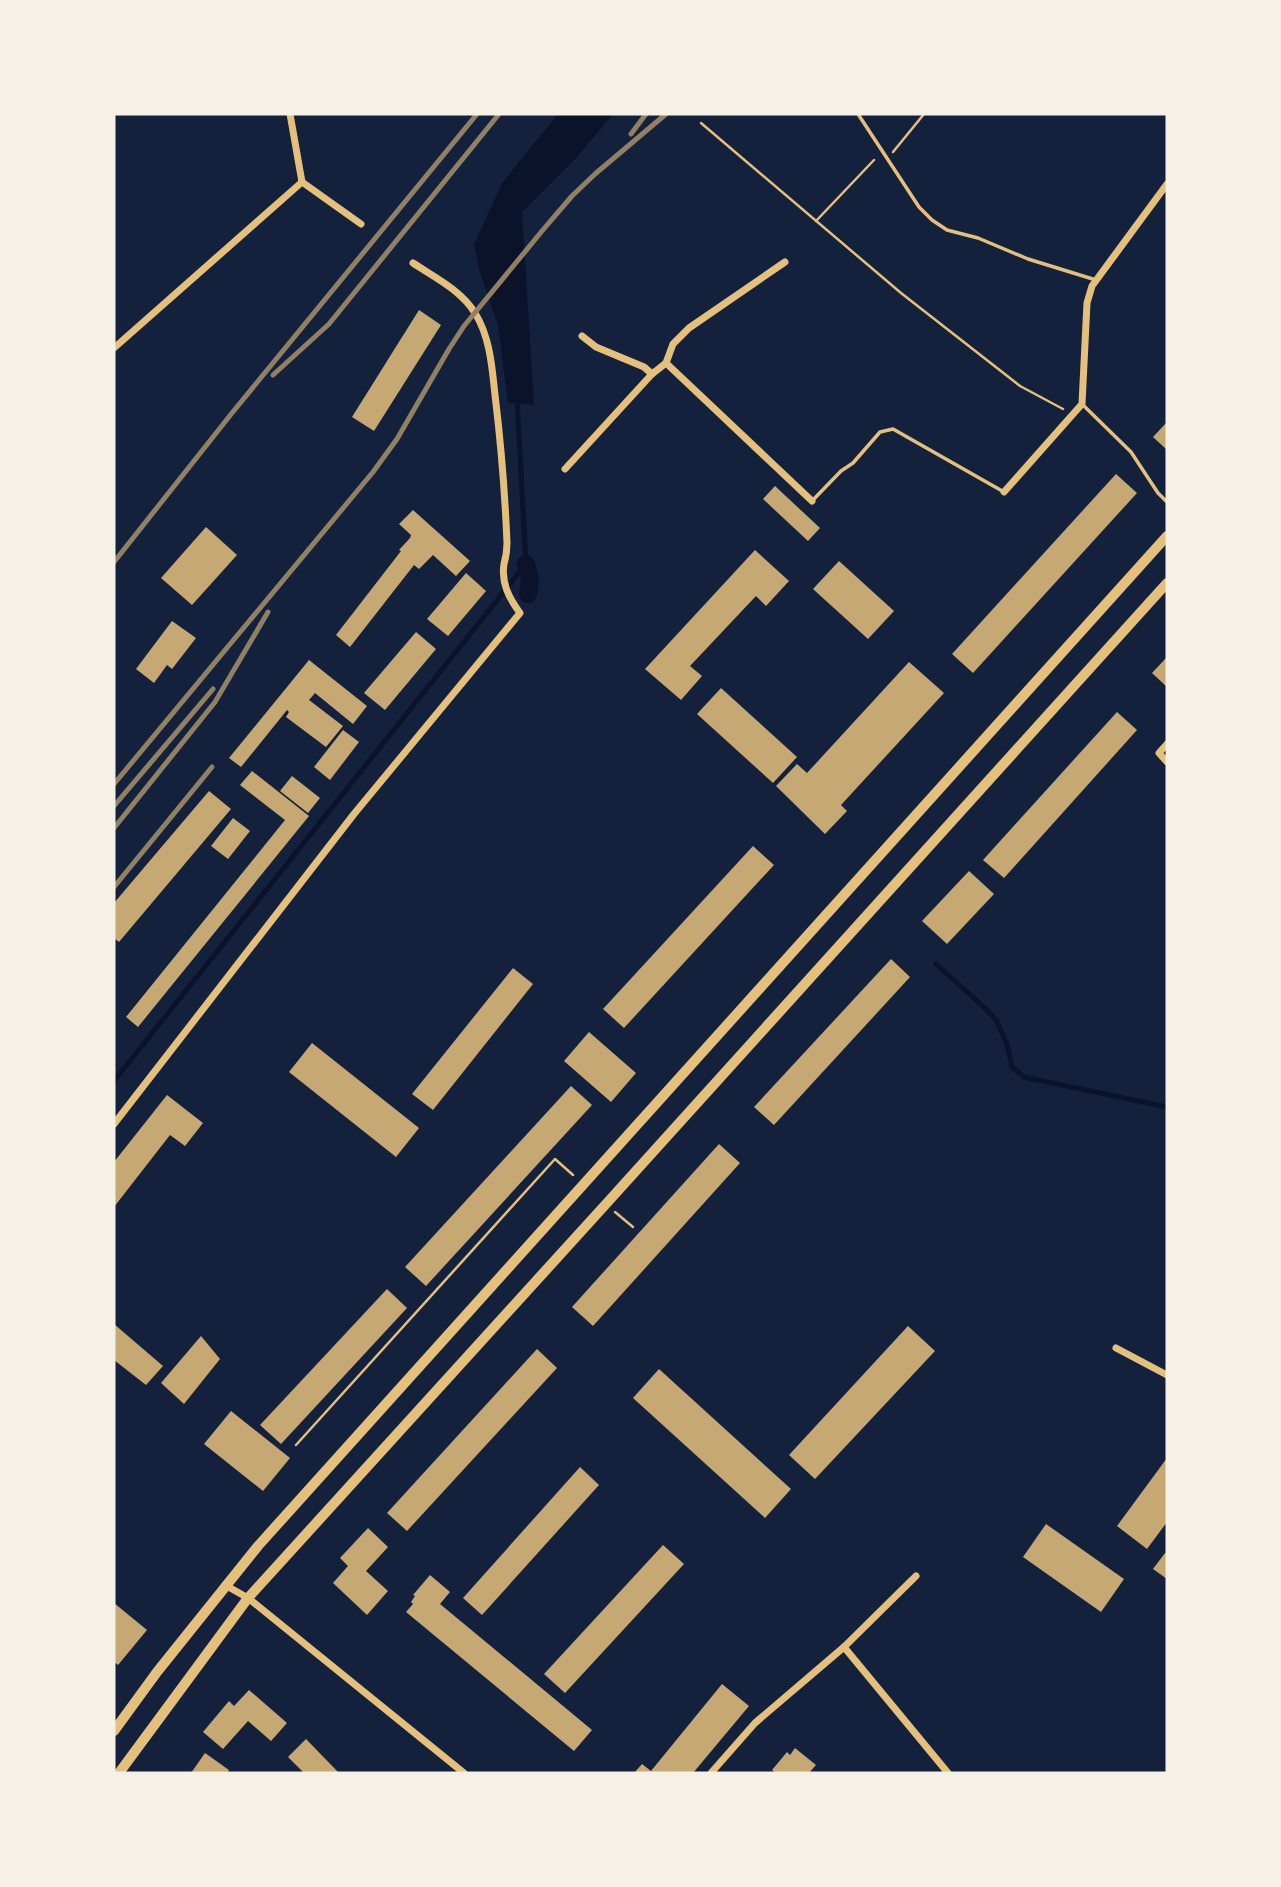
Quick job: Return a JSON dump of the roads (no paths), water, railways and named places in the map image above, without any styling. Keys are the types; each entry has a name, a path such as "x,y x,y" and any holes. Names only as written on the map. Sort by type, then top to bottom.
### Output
{"main road":[{"path":"114,1731 258,1546 592,1173 1166,541"},
{"path":"119,1773 248,1598 607,1205 1167,583"}],"street":[{"path":"290,114 302,182 361,224"},
{"path":"114,348 302,182"},
{"path":"1004,492 1082,404 1087,303 1096,280 1167,184"},
{"path":"565,469 652,374 666,363 673,344 689,328 785,262"},
{"path":"114,1124 354,814 520,613 511,601 504,581 507,546 503,481 499,426 487,342 475,313 464,299 413,263"},
{"path":"582,336 596,347 644,367 652,374"},
{"path":"666,363 812,501"},
{"path":"1167,744 1159,753 1167,762"},
{"path":"1116,1348 1167,1375"},
{"path":"711,1773 755,1723 844,1647 916,1576"},
{"path":"225,1585 248,1598 464,1773"},
{"path":"844,1647 948,1773"}],"lane":[{"path":"858,114 919,207 932,220 947,230 978,237 1028,258 1096,280"},
{"path":"1082,404 1131,452 1158,494 1167,502"},
{"path":"812,501 841,471 853,463 880,432 893,429 1004,492"}],"water":[{"path":"558,114 613,114 575,159 522,212 534,405 508,403 498,325 480,273 474,245 502,183"}],"waterway":[{"path":"114,1081 526,564 517,399"},
{"path":"526,564 530,580 528,594"},
{"path":"936,964 996,1020 1007,1044 1012,1067 1024,1077 1167,1107"}],"railway":[{"path":"114,562 232,413 477,114"},
{"path":"273,375 329,324 499,114"},
{"path":"631,134 646,114"},
{"path":"114,784 373,472 397,439 464,326 542,231 595,174 666,114"},
{"path":"114,828 215,702 268,612"},
{"path":"114,806 213,689"},
{"path":"114,887 212,767"}]}
